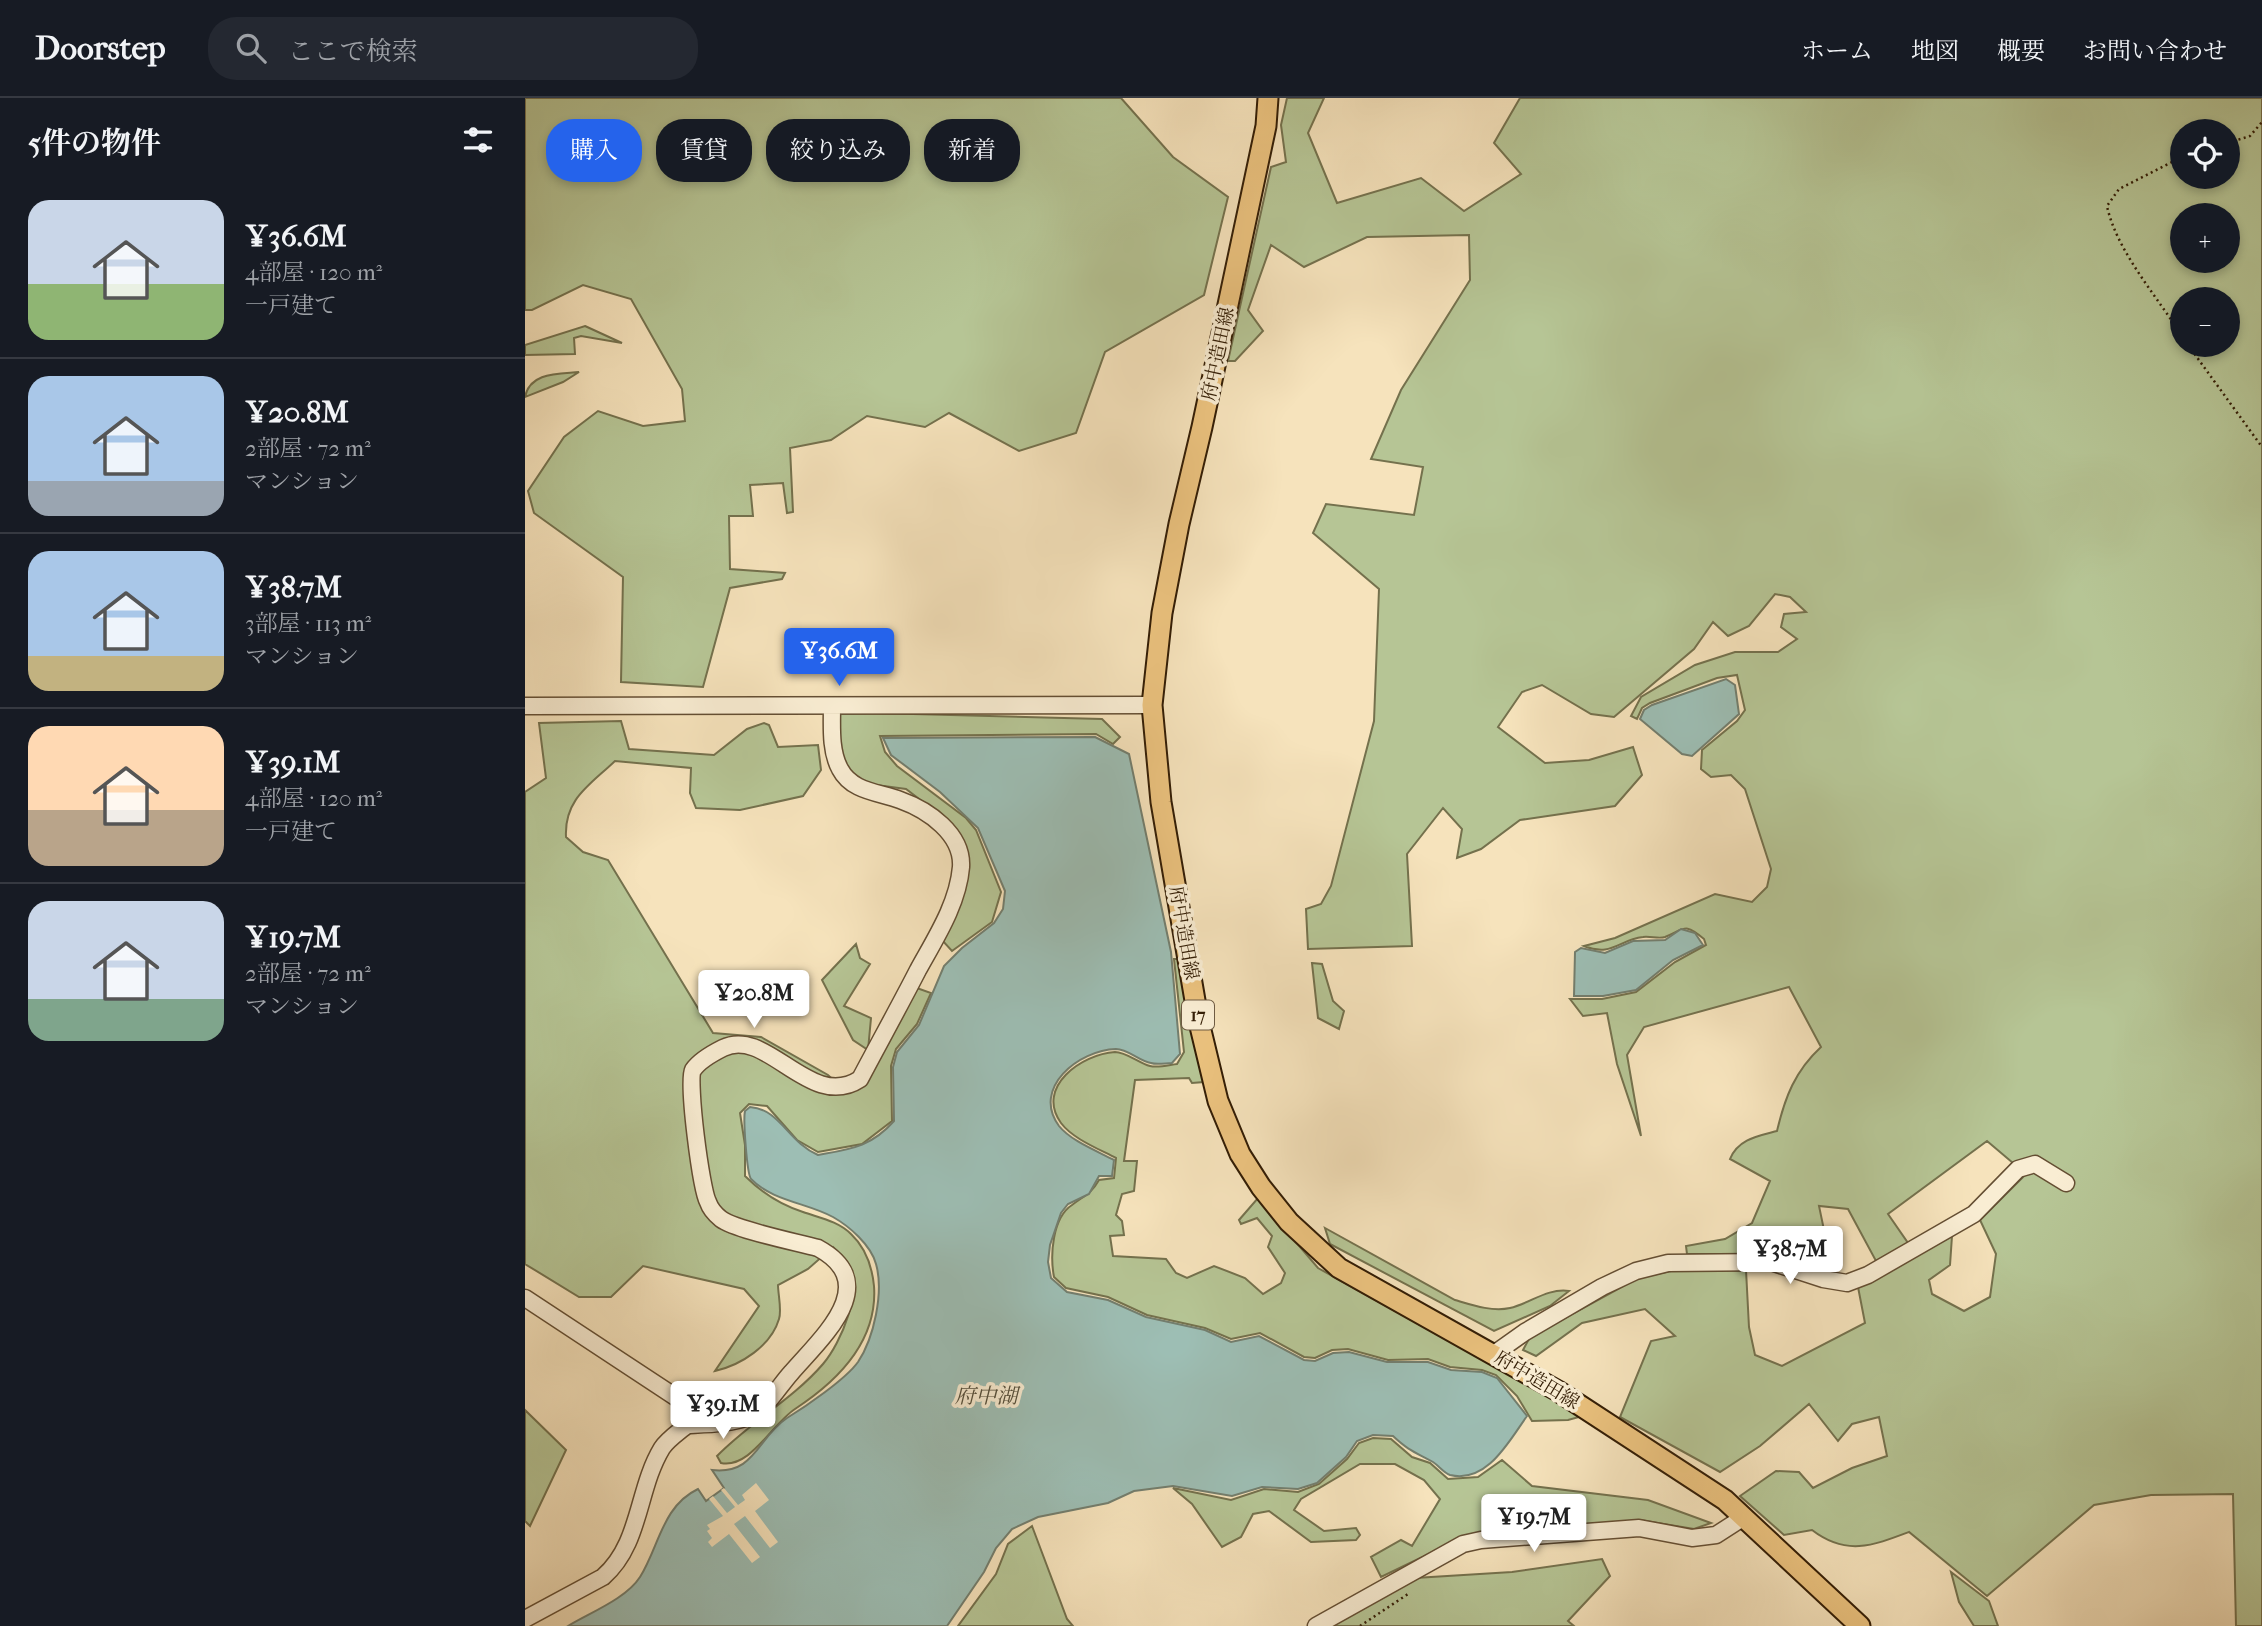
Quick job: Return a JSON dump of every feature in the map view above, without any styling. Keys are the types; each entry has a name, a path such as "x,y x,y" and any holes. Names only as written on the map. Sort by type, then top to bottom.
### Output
{"main road":[{"name":"府中造田線","path":"1268,98 1255,178 1179,524 1162,613 1152,705 1161,803 1198,1018 1218,1101 1240,1154 1289,1222 1339,1268 1494,1354 1646,1445 1725,1500 1860,1626"}],"street":[{"path":"525,706 1152,705"},
{"path":"525,1619 603,1577 622,1557 647,1481 664,1444 687,1425 720,1423 753,1416 836,1322 847,1298 847,1281 832,1256 818,1248 723,1220 707,1201 690,1080 694,1070 726,1046 737,1045 757,1049 814,1082 832,1089 850,1086 860,1079 944,921 957,886 961,865 959,849 938,822 900,800 869,792 851,783 840,770 835,754 832,706"},
{"path":"1494,1354 1525,1332 1636,1270 1668,1263 1771,1262 1823,1279 1847,1283 1896,1260 1974,1214 2018,1169 2035,1164 2066,1183"},
{"path":"525,1298 680,1400 687,1425"},
{"path":"1317,1626 1472,1542 1639,1528 1692,1538 1716,1535 1744,1517"}],"path":[{"path":"2240,139 2249,136 2262,122"},
{"path":"2170,163 2119,189 2107,206 2110,220 2148,287 2170,319"},
{"path":"2197,357 2262,447"}],"green space":[{"path":"525,98 1121,98 1173,157 1228,197 1204,295 1105,352 1076,433 1019,451 949,413 925,427 867,416 831,440 790,448 793,512 787,513 783,483 750,485 753,516 729,516 730,569 785,573 782,579 730,588 703,687 621,682 623,577 534,513 528,491 564,437 598,411 643,426 685,421 682,389 631,299 583,285 532,310 525,310"},
{"path":"1287,98 1324,98 1308,133 1337,203 1421,178 1464,211 1521,174 1494,143 1520,98 2262,98 2262,1626 2236,1626 2233,1494 2151,1495 2094,1505 1987,1596 1909,1532 1859,1546 1836,1543 1812,1530 1784,1535 1740,1496 1776,1471 1799,1472 1813,1488 1852,1468 1887,1456 1879,1417 1852,1424 1838,1441 1809,1404 1760,1446 1720,1472 1620,1417 1651,1341 1675,1336 1645,1309 1582,1323 1536,1356 1523,1350 1530,1337 1638,1278 1671,1271 1746,1270 1749,1327 1755,1355 1782,1366 1865,1323 1858,1287 1952,1236 1950,1265 1929,1280 1932,1294 1964,1311 1990,1297 1996,1254 1980,1220 2026,1174 1987,1141 1888,1214 1908,1243 1876,1261 1848,1209 1819,1206 1824,1230 1812,1245 1778,1238 1760,1254 1687,1254 1686,1246 1725,1239 1752,1223 1770,1181 1730,1159 1743,1143 1777,1131 1792,1085 1804,1065 1821,1047 1789,987 1644,1027 1627,1055 1641,1136 1617,1064 1607,1013 1583,1016 1570,999 1602,999 1636,992 1675,962 1706,945 1704,939 1692,930 1685,929 1660,938 1634,939 1608,949 1584,946 1615,938 1715,894 1752,902 1767,887 1771,869 1745,789 1731,775 1711,777 1701,769 1702,750 1737,721 1745,710 1737,675 1717,678 1650,703 1642,708 1637,719 1631,716 1641,697 1695,665 1735,652 1778,652 1797,639 1781,627 1784,614 1806,612 1790,597 1775,594 1749,626 1728,636 1713,622 1694,649 1614,717 1591,714 1542,685 1522,692 1498,727 1545,763 1589,760 1633,747 1642,775 1615,806 1520,820 1481,849 1457,858 1462,829 1443,808 1407,854 1412,946 1308,949 1306,909 1321,904 1331,886 1374,721 1379,589 1313,533 1326,504 1414,515 1423,467 1371,459 1401,390 1470,280 1469,235 1367,237 1304,267 1271,245 1248,310 1263,331 1235,361 1228,361 1271,167 1286,162 1281,125"},
{"path":"585,326 622,343 581,336 574,338 575,354 525,355 525,345"},
{"path":"579,372 563,382 525,397 528,389 539,379 554,374"},
{"path":"836,712 1102,719 1120,737 1113,744 1096,734 880,736 885,752 897,766 966,818 976,830 1001,892 992,922 952,951 941,939 966,852 927,805 906,789 861,783 843,765"},
{"path":"621,721 629,749 714,755 747,729 764,723 769,725 778,747 818,745 821,770 803,796 740,810 696,808 690,793 691,768 615,761 580,794 569,812 566,837 583,852 608,860 713,1033 761,1037 828,1075 844,1090 914,987 931,993 917,1024 896,1049 891,1066 892,1121 862,1144 818,1152 797,1140 767,1106 749,1104 740,1113 745,1145 745,1176 779,1202 835,1223 856,1239 870,1264 874,1306 862,1342 840,1372 786,1416 751,1453 732,1463 721,1463 717,1456 811,1377 837,1343 852,1301 853,1287 847,1261 833,1247 808,1269 778,1285 779,1319 762,1346 745,1359 715,1371 759,1306 744,1289 643,1266 611,1297 579,1297 525,1264 525,792 546,778 539,723"},
{"path":"856,944 860,958 870,964 844,1006 871,1018 868,1050 853,1040 822,980"},
{"path":"1174,959 1178,959 1204,1082 1192,1083 1189,1078 1135,1080 1124,1161 1137,1161 1134,1191 1122,1194 1116,1215 1122,1221 1124,1235 1110,1236 1113,1256 1166,1259 1176,1273 1187,1278 1214,1266 1245,1278 1263,1294 1281,1283 1285,1273 1268,1247 1272,1236 1257,1218 1241,1224 1239,1220 1258,1198 1318,1268 1571,1409 1579,1417 1532,1421 1517,1396 1496,1375 1482,1370 1450,1367 1428,1359 1388,1360 1348,1349 1332,1350 1315,1358 1304,1357 1260,1333 1231,1339 1205,1328 1147,1315 1108,1297 1066,1288 1054,1277 1054,1238 1060,1219 1065,1211 1099,1180 1114,1178 1116,1158 1079,1139 1061,1123 1055,1110 1054,1097 1058,1085 1077,1066 1102,1054 1119,1052 1153,1067 1177,1064 1184,1052"},
{"path":"1312,963 1322,964 1333,1001 1344,1011 1339,1029 1318,1018"},
{"path":"1325,1228 1455,1300 1475,1306 1510,1308 1546,1294 1569,1291 1550,1306 1494,1331 1330,1244"},
{"path":"525,1410 566,1450 530,1526 525,1521"},
{"path":"1373,1438 1391,1439 1412,1457 1430,1463 1448,1479 1478,1477 1502,1460 1532,1486 1648,1500 1711,1523 1694,1529 1640,1520 1466,1536 1381,1577 1371,1557 1401,1540 1412,1546 1440,1499 1424,1480 1395,1464 1360,1464 1301,1499 1294,1510 1324,1531 1356,1528 1360,1535 1356,1540 1311,1542 1269,1511 1253,1514 1241,1537 1222,1547 1192,1504 1173,1488 1231,1500 1264,1489 1298,1492 1319,1484 1347,1459 1359,1443"},
{"path":"1032,1526 1067,1619 1073,1626 958,1626 996,1574 1008,1544"},
{"path":"1602,1559 1610,1576 1568,1621 1574,1626 1330,1626 1415,1578 1512,1572"},
{"path":"1951,1572 1989,1601 1998,1626 1974,1626 1959,1602"}],"water":[{"path":"1726,679 1735,685 1739,714 1692,756 1682,754 1640,719 1644,710 1652,705"},
{"name":"府中湖","path":"1095,737 1129,754 1171,952 1180,1054 1172,1063 1156,1064 1116,1049 1102,1051 1074,1064 1055,1085 1051,1098 1052,1112 1059,1126 1077,1141 1114,1160 1112,1176 1099,1176 1089,1194 1068,1204 1061,1213 1050,1245 1048,1262 1051,1278 1067,1292 1108,1300 1146,1317 1205,1330 1231,1342 1259,1336 1304,1360 1315,1361 1333,1353 1349,1352 1387,1362 1428,1362 1451,1370 1482,1372 1497,1378 1527,1416 1496,1458 1475,1473 1463,1476 1448,1474 1393,1436 1373,1435 1357,1441 1346,1457 1317,1483 1298,1489 1262,1487 1232,1496 1173,1486 1134,1491 1108,1503 1038,1517 1012,1529 996,1548 984,1572 947,1626 568,1626 617,1599 634,1585 676,1506 698,1489 706,1501 724,1488 712,1470 738,1467 747,1461 777,1426 852,1369 869,1340 876,1315 879,1288 873,1257 859,1237 839,1221 823,1212 769,1192 751,1179 747,1158 745,1111 750,1107 769,1114 799,1142 818,1155 869,1142 885,1130 894,1121 893,1067 897,1052 919,1025 944,966 994,923 1003,909 1005,891 978,828 940,792 891,755 883,738"},
{"path":"1681,929 1695,933 1703,945 1673,960 1636,990 1603,996 1574,996 1575,952 1581,948 1605,953 1633,941 1665,940"}],"pier":[{"path":"756,1483 769,1500 755,1511 778,1542 770,1548 745,1516 734,1524 760,1557 752,1563 729,1534 712,1547 708,1542 712,1538 707,1531 710,1529 707,1525 723,1516 709,1499 713,1496 727,1513 735,1507 721,1490 724,1488 738,1505 745,1500 742,1495"}]}
